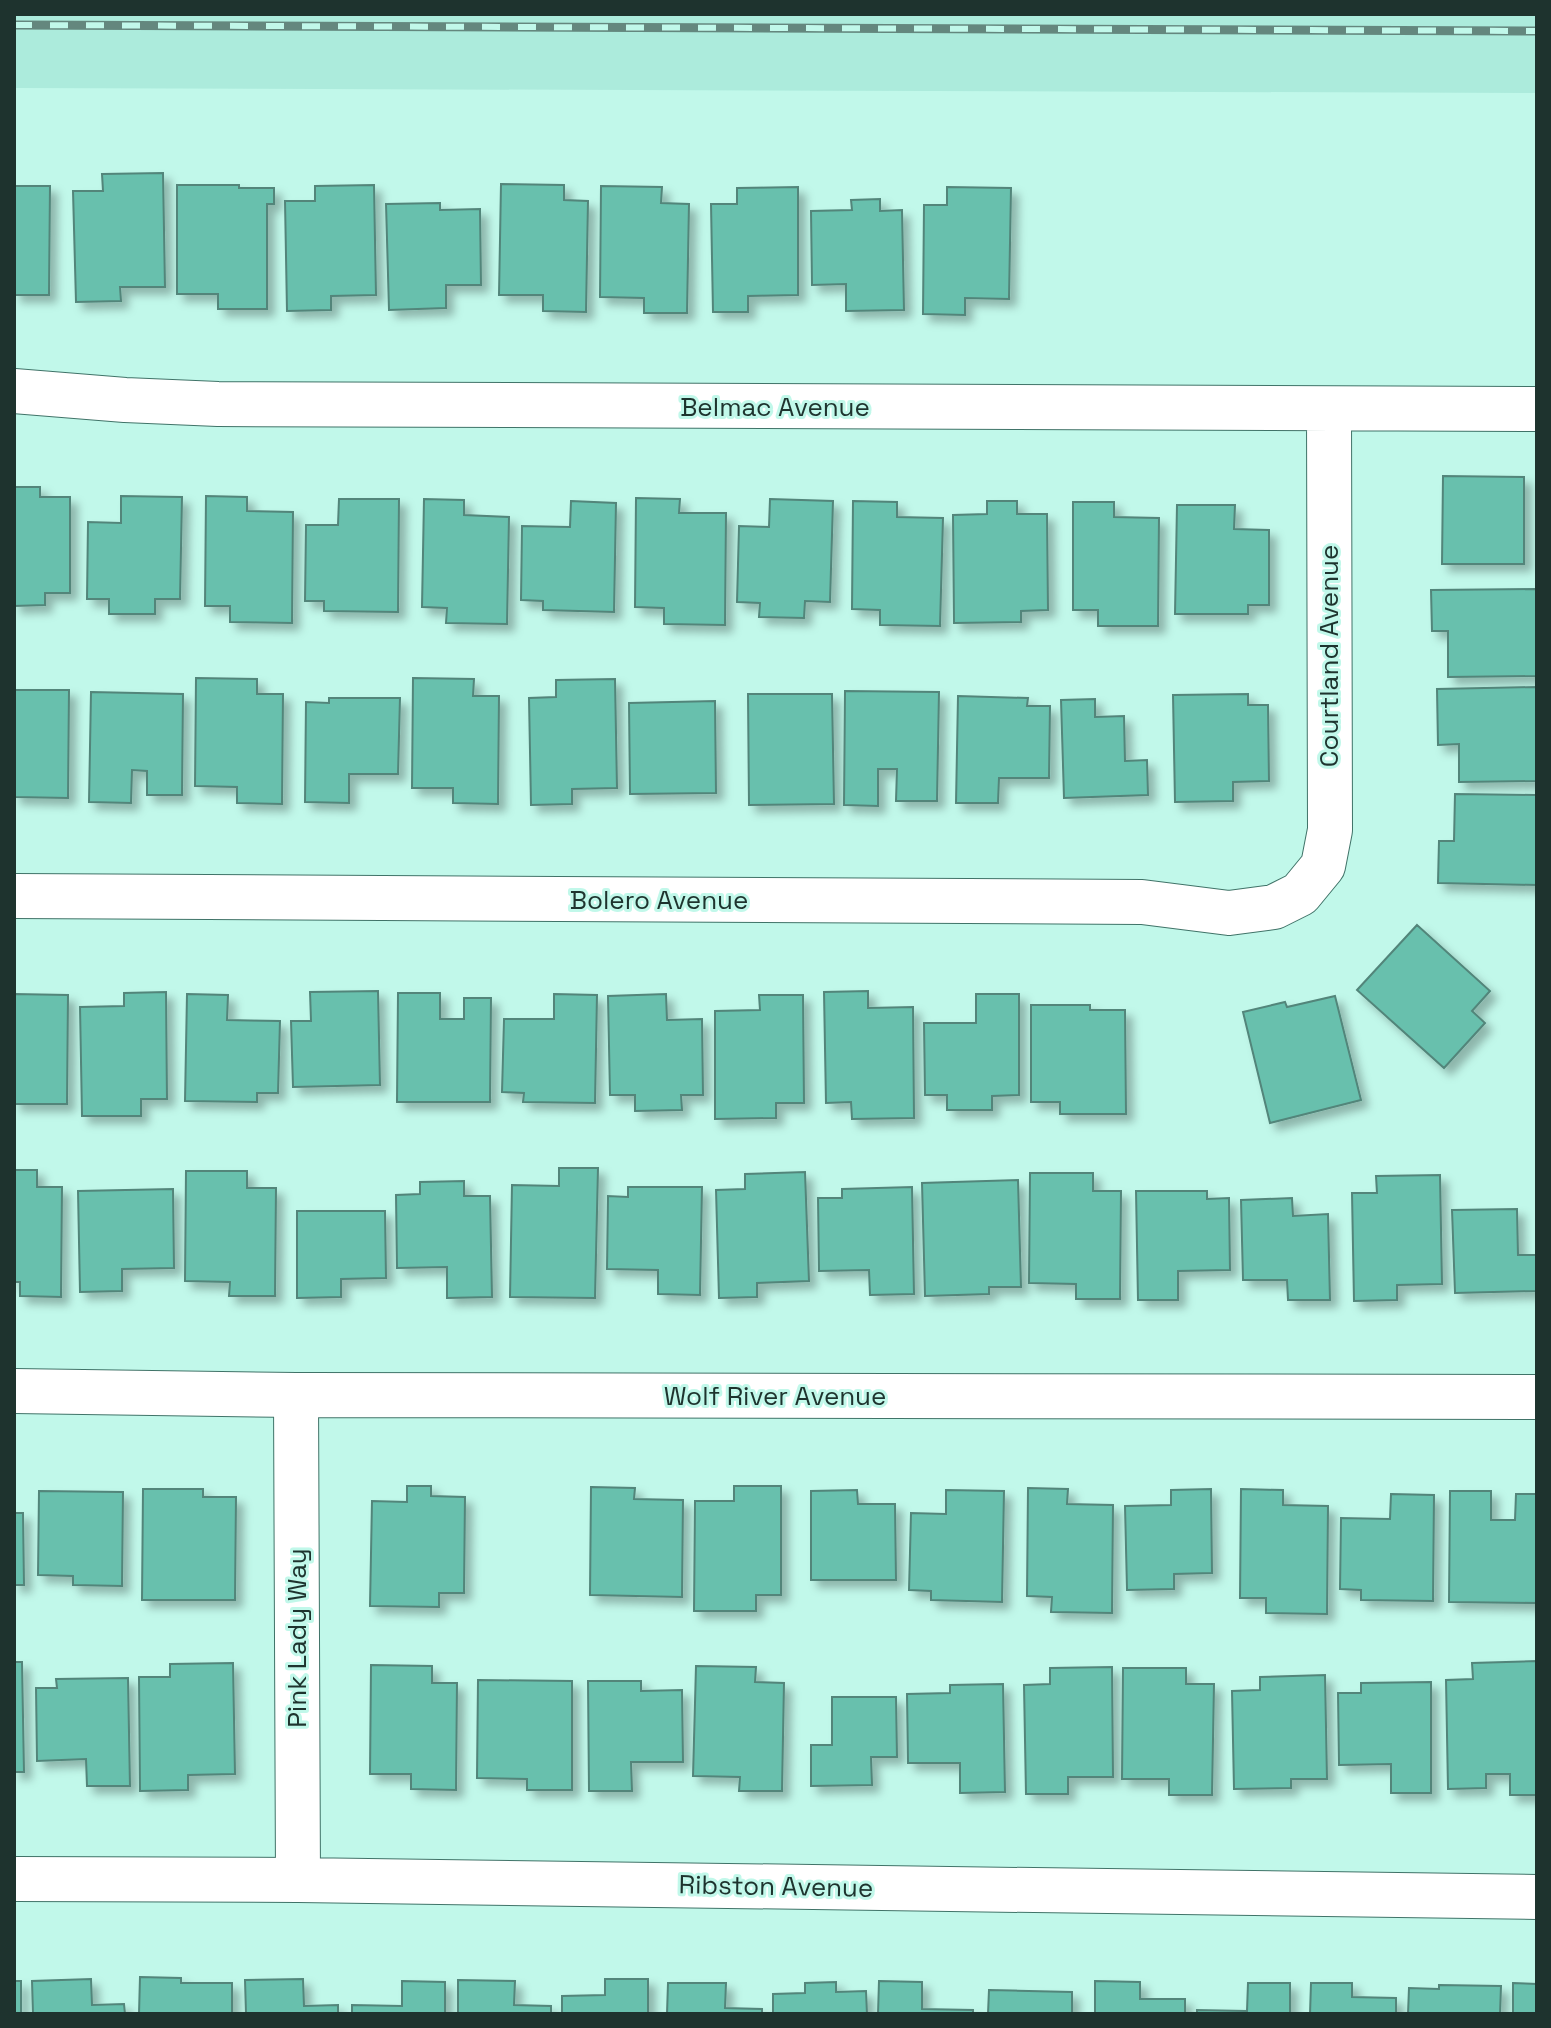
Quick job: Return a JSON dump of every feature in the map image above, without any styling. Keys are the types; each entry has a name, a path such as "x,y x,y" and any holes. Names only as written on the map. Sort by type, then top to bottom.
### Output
{"street":[{"name":"Belmac Avenue","path":"14,391 218,404 1537,409"},
{"name":"Courtland Avenue","path":"1300,894 1323,866 1330,830 1329,410"},
{"name":"Bolero Avenue","path":"14,896 1142,902 1229,913 1274,907 1300,894"},
{"name":"Wolf River Avenue","path":"14,1391 296,1395 1537,1397"},
{"name":"Pink Lady Way","path":"296,1395 298,1880"},
{"name":"Ribston Avenue","path":"14,1879 1537,1897"}],"shaded area":[{"path":"14,14 1537,14 1537,93 14,88"}],"building":[{"path":"163,173 165,287 120,287 121,301 76,302 73,191 103,191 102,174"},
{"path":"501,184 564,185 564,200 588,201 586,312 543,311 543,295 499,295"},
{"path":"177,185 274,188 274,204 267,204 267,309 218,309 218,294 177,294"},
{"path":"374,185 376,295 331,296 331,310 287,311 285,201 315,201 315,186"},
{"path":"14,186 50,186 49,295 14,295"},
{"path":"601,186 662,187 661,203 689,204 687,313 644,313 644,298 600,297"},
{"path":"798,187 798,295 748,296 748,312 713,312 711,204 737,204 737,188"},
{"path":"947,187 1011,188 1009,299 965,298 965,315 923,314 924,205 947,205"},
{"path":"880,199 880,211 902,210 904,310 846,311 846,284 812,285 811,211 852,210 851,200"},
{"path":"440,203 440,210 480,209 481,285 446,285 446,308 389,310 386,204"},
{"path":"1443,476 1524,477 1524,564 1442,564"},
{"path":"14,487 40,487 40,497 70,497 70,593 45,593 45,605 14,606"},
{"path":"121,496 182,497 180,599 155,599 155,614 109,614 109,599 87,599 88,522 121,523"},
{"path":"206,496 247,497 247,511 293,512 292,623 230,622 230,606 205,606"},
{"path":"636,498 680,499 679,513 726,513 725,625 664,624 664,608 635,607"},
{"path":"339,499 399,499 398,612 324,611 324,601 305,601 306,525 338,525"},
{"path":"424,499 464,500 464,515 509,517 507,624 446,623 447,608 422,607"},
{"path":"770,499 833,501 830,602 805,601 804,618 759,617 760,603 737,602 739,526 769,527"},
{"path":"571,501 616,503 614,612 543,610 543,601 521,600 522,526 570,527"},
{"path":"853,501 897,502 897,517 943,518 940,626 880,625 880,610 852,609"},
{"path":"987,501 1017,501 1017,514 1047,514 1048,610 1021,611 1021,622 954,623 953,515 987,514"},
{"path":"1073,502 1114,502 1114,517 1159,518 1158,626 1098,626 1098,610 1073,610"},
{"path":"1177,505 1235,505 1234,529 1269,530 1269,605 1248,605 1248,614 1175,614"},
{"path":"1537,589 1537,676 1448,677 1448,631 1432,631 1431,590"},
{"path":"196,678 257,679 257,694 283,694 282,804 237,803 237,787 195,786"},
{"path":"413,678 474,679 473,696 499,696 498,804 453,803 453,788 412,788"},
{"path":"615,679 617,788 572,789 572,804 531,805 529,698 556,697 556,680"},
{"path":"1537,687 1536,781 1459,782 1459,744 1438,745 1437,689"},
{"path":"14,690 69,690 68,798 14,797"},
{"path":"845,691 939,692 937,801 896,801 897,769 878,769 878,806 844,805"},
{"path":"91,692 183,694 182,795 147,795 147,771 132,770 131,803 89,802"},
{"path":"748,694 832,694 834,804 749,805"},
{"path":"1248,694 1248,705 1268,705 1269,781 1233,782 1233,801 1175,802 1173,695"},
{"path":"958,696 1028,698 1027,706 1050,706 1049,778 999,778 998,803 956,803"},
{"path":"329,698 400,698 398,774 349,774 349,803 305,802 306,702 329,703"},
{"path":"1095,699 1095,717 1124,716 1125,761 1147,760 1148,795 1064,798 1061,700"},
{"path":"715,701 716,793 630,794 629,703"},
{"path":"1455,794 1537,795 1537,885 1438,883 1439,841 1454,841"},
{"path":"1417,925 1490,991 1472,1011 1485,1023 1444,1068 1357,990"},
{"path":"378,991 380,1085 293,1087 291,1021 311,1021 310,992"},
{"path":"868,991 868,1008 913,1007 914,1118 852,1119 851,1102 826,1103 824,992"},
{"path":"166,992 167,1099 141,1099 141,1116 82,1116 80,1007 124,1006 124,993"},
{"path":"398,993 440,993 440,1019 464,1019 464,998 491,998 490,1102 397,1102"},
{"path":"14,994 68,995 67,1104 14,1104"},
{"path":"187,994 228,995 227,1020 280,1021 278,1093 257,1093 257,1102 185,1101"},
{"path":"554,994 597,995 595,1103 523,1102 524,1093 502,1092 504,1019 554,1019"},
{"path":"666,994 667,1020 702,1019 703,1095 681,1095 682,1110 635,1111 635,1095 610,1095 608,996"},
{"path":"976,994 1019,994 1019,1095 992,1096 992,1110 947,1110 947,1095 925,1095 924,1023 976,1023"},
{"path":"759,995 803,995 804,1103 776,1103 776,1118 715,1119 715,1011 760,1010"},
{"path":"1335,996 1361,1100 1270,1123 1243,1012 1285,1002 1287,1007"},
{"path":"1031,1005 1090,1005 1090,1010 1125,1010 1126,1114 1060,1114 1060,1102 1031,1102"},
{"path":"559,1168 598,1168 595,1298 510,1297 512,1185 559,1186"},
{"path":"14,1170 37,1170 37,1187 62,1187 61,1297 20,1296 20,1282 14,1282"},
{"path":"186,1171 247,1171 247,1188 276,1188 275,1296 229,1296 230,1282 185,1281"},
{"path":"805,1172 809,1281 757,1283 757,1297 719,1298 716,1190 745,1189 745,1174"},
{"path":"1030,1173 1093,1173 1093,1191 1121,1191 1120,1299 1076,1299 1076,1284 1029,1283"},
{"path":"1440,1175 1442,1284 1397,1285 1397,1300 1354,1301 1352,1193 1377,1193 1376,1176"},
{"path":"1018,1180 1021,1287 989,1287 989,1294 925,1296 922,1183"},
{"path":"464,1181 464,1196 490,1196 492,1297 447,1298 447,1267 397,1268 396,1195 420,1194 420,1182"},
{"path":"628,1187 702,1187 700,1295 658,1294 658,1270 607,1269 608,1196 628,1197"},
{"path":"912,1187 914,1294 870,1295 869,1270 819,1271 818,1198 842,1198 842,1189"},
{"path":"173,1189 174,1268 122,1269 122,1291 80,1292 78,1191"},
{"path":"1136,1191 1207,1191 1207,1199 1229,1198 1230,1270 1178,1271 1178,1300 1138,1300"},
{"path":"1292,1198 1293,1216 1328,1214 1330,1300 1288,1300 1287,1280 1243,1280 1241,1200"},
{"path":"1517,1209 1518,1255 1537,1255 1537,1291 1455,1293 1452,1210"},
{"path":"297,1211 385,1211 386,1278 341,1279 341,1297 297,1298"},
{"path":"407,1486 431,1486 431,1496 465,1497 464,1593 439,1593 439,1607 370,1606 372,1501 407,1502"},
{"path":"734,1486 781,1486 781,1595 756,1595 756,1611 694,1611 695,1501 734,1501"},
{"path":"591,1487 635,1488 634,1499 683,1500 682,1597 590,1595"},
{"path":"1028,1488 1068,1489 1067,1504 1113,1505 1112,1613 1051,1612 1052,1597 1027,1596"},
{"path":"143,1489 203,1489 203,1497 236,1497 235,1600 142,1600"},
{"path":"1211,1489 1212,1573 1174,1574 1174,1589 1127,1590 1125,1506 1171,1505 1171,1490"},
{"path":"1241,1489 1283,1490 1283,1505 1328,1506 1327,1614 1266,1613 1266,1598 1240,1598"},
{"path":"857,1490 858,1504 895,1504 896,1580 811,1580 811,1491"},
{"path":"946,1490 1004,1491 1002,1602 931,1600 931,1591 909,1590 911,1513 946,1514"},
{"path":"39,1491 123,1492 122,1586 73,1585 73,1576 38,1575"},
{"path":"1450,1491 1491,1491 1491,1520 1515,1520 1516,1494 1537,1494 1537,1603 1449,1602"},
{"path":"1391,1494 1434,1495 1433,1601 1361,1600 1361,1590 1340,1589 1341,1518 1390,1519"},
{"path":"14,1513 23,1513 24,1585 14,1585"},
{"path":"1537,1661 1537,1795 1510,1795 1510,1774 1486,1774 1486,1788 1448,1789 1446,1680 1473,1679 1472,1663"},
{"path":"14,1662 22,1662 24,1772 14,1772"},
{"path":"233,1663 235,1774 188,1775 188,1790 140,1791 139,1677 170,1677 170,1664"},
{"path":"371,1665 432,1666 432,1683 457,1683 456,1790 411,1789 411,1774 370,1774"},
{"path":"696,1666 756,1667 755,1682 784,1683 782,1791 739,1791 740,1777 693,1776"},
{"path":"1112,1667 1113,1777 1068,1777 1068,1794 1026,1794 1024,1685 1050,1684 1050,1668"},
{"path":"1123,1668 1186,1668 1186,1684 1214,1684 1212,1795 1169,1795 1169,1779 1122,1779"},
{"path":"1325,1675 1327,1779 1291,1779 1291,1788 1234,1789 1232,1691 1260,1690 1260,1677"},
{"path":"128,1678 130,1786 87,1786 86,1759 37,1761 36,1688 57,1688 56,1679"},
{"path":"478,1680 572,1681 572,1790 527,1790 527,1779 477,1778"},
{"path":"588,1681 641,1681 641,1691 682,1690 683,1762 631,1762 632,1791 589,1791"},
{"path":"1431,1682 1431,1793 1391,1793 1391,1764 1339,1765 1338,1693 1361,1693 1361,1683"},
{"path":"1003,1684 1005,1792 960,1793 960,1763 908,1763 907,1694 950,1693 950,1685"},
{"path":"832,1697 896,1697 897,1757 871,1757 872,1785 811,1786 811,1745 832,1745"},
{"path":"140,1977 181,1978 181,1983 232,1983 232,2014 139,2014"},
{"path":"91,1979 92,2005 124,2004 125,2014 33,2014 32,1981"},
{"path":"303,1979 304,2006 338,2005 338,2014 246,2014 245,1980"},
{"path":"605,1979 648,1979 648,2014 562,2014 562,1996 605,1995"},
{"path":"458,1980 515,1981 514,2005 551,2006 551,2014 458,2014"},
{"path":"14,1981 21,1981 21,2014 14,2014"},
{"path":"402,1981 445,1982 445,2014 352,2014 352,2005 402,2006"},
{"path":"879,1981 922,1982 922,2009 973,2010 973,2014 878,2014"},
{"path":"1095,1981 1140,1982 1140,1999 1185,1999 1185,2014 1095,2014"},
{"path":"836,1982 836,1992 866,1991 867,2014 773,2014 773,1994 805,1993 805,1983"},
{"path":"668,1983 726,1983 725,2008 762,2009 762,2014 667,2014"},
{"path":"1248,1983 1290,1983 1290,2014 1197,2014 1197,2010 1247,2011"},
{"path":"1311,1983 1352,1983 1352,1997 1396,1998 1396,2014 1310,2014"},
{"path":"1513,1983 1537,1984 1537,2014 1513,2014"},
{"path":"1439,1985 1501,1986 1500,2014 1408,2014 1409,1988 1439,1989"},
{"path":"989,1990 1072,1992 1072,2014 988,2014"}],"railway":[{"path":"14,25 1537,31"}]}
